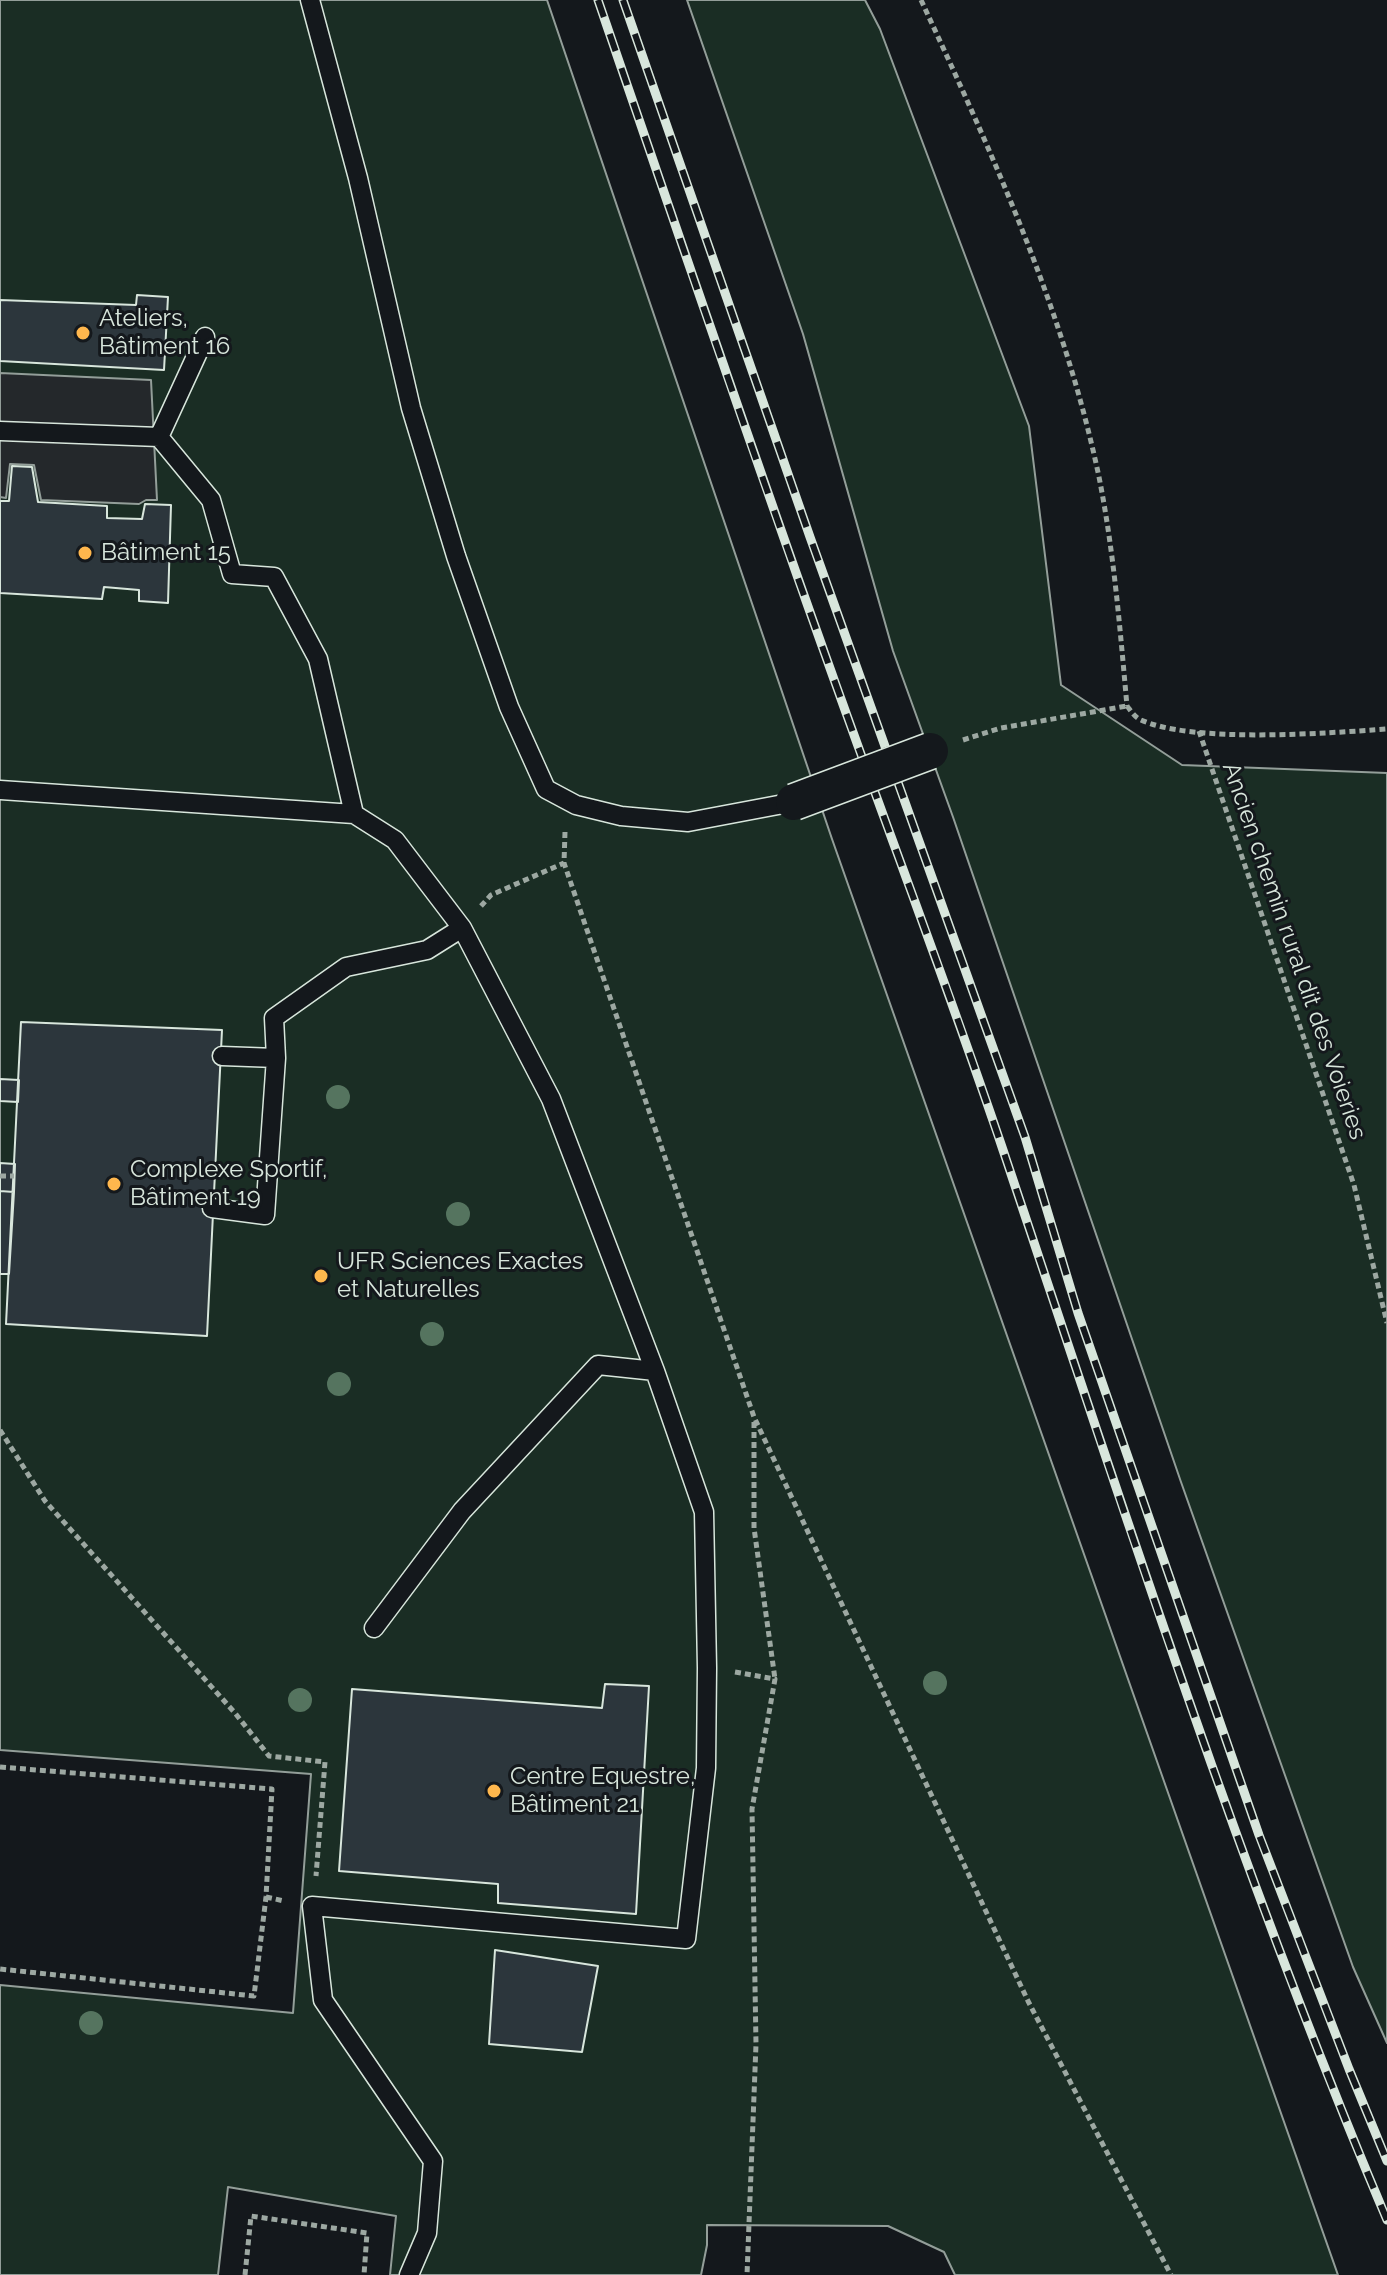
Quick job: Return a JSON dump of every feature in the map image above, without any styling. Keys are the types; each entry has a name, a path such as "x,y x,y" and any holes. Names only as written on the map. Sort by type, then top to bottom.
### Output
{"street":[{"path":"794,802 930,751"}],"lane":[{"path":"310,0 358,178 411,408 456,556 504,691 546,789 576,805 621,816 677,822 710,819 794,802"},
{"path":"159,437 205,337"},
{"path":"0,431 159,437 211,500 232,574 274,577 318,659 354,814"},
{"path":"0,790 354,814 395,840 462,928 551,1099 655,1371 704,1512 706,1768 686,1939 312,1906 323,2000 433,2161 427,2233 409,2275"},
{"path":"212,1208 265,1215 276,1058 274,1018 346,967 427,950 462,928"},
{"path":"222,1056 276,1058"},
{"path":"374,1628 462,1511 598,1365 655,1371"}],"path":[{"path":"921,0 981,128 1031,253 1071,370 1098,476 1113,556 1127,706 1136,718 1166,728 1199,731 1239,734 1387,729"},
{"path":"930,751 1001,728 1127,706"},
{"name":"Ancien chemin rural dit des Voieries","path":"1199,731 1354,1185 1387,1323"},
{"path":"546,789 566,836 564,863 754,1417 1028,2001 1171,2275"},
{"path":"462,928 491,895 564,863"},
{"path":"0,1176 14,1176"},
{"path":"747,2275 756,2044 752,1809 775,1679 754,1528 754,1417"},
{"path":"0,1430 45,1501 235,1713 269,1756 325,1762 312,1906"},
{"path":"707,1668 775,1679"},
{"path":"0,1767 272,1789 266,1897 254,1996 0,1969"},
{"path":"245,2275 251,2216 367,2233 364,2275"}],"green space":[{"path":"0,0 547,0 832,839 1338,2275 955,2275 944,2252 888,2226 707,2225 701,2275 390,2275 396,2216 228,2187 218,2275 0,2275 0,1985 293,2013 311,1774 0,1750"},
{"path":"687,0 865,0 880,29 1029,426 1061,685 1182,765 1387,773 1387,2043 1353,1967 893,651 803,334"}],"shaded area":[{"path":"0,373 151,380 157,500 139,504 41,500 34,465 10,464 6,498 0,497"}],"building":[{"name":"Ateliers, Bâtiment 16","path":"137,295 168,297 164,370 0,361 0,300 136,305"},
{"name":"Bâtiment 15","path":"12,466 32,467 38,502 107,506 107,518 142,519 145,504 171,505 168,603 139,601 139,590 104,587 102,599 0,593 0,501 9,501"},
{"name":"Complexe Sportif, Bâtiment 19","path":"21,1022 222,1030 207,1336 6,1324"},
{"path":"0,1079 19,1080 18,1102 0,1101"},
{"path":"0,1163 15,1164 14,1192 0,1191"},
{"path":"0,1191 14,1192 9,1274 0,1274"},
{"name":"Centre Equestre, Bâtiment 21","path":"605,1684 649,1686 636,1914 498,1903 498,1884 339,1871 352,1689 602,1708"},
{"path":"495,1950 598,1966 582,2052 489,2044"}],"railway":[{"path":"598,0 801,587 982,1090 1232,1823 1387,2220"},
{"path":"623,0 810,537 1025,1137 1078,1313 1259,1835 1387,2161"}],"place":[{"name":"Ateliers, Bâtiment 16","path":"83,333"},
{"name":"Bâtiment 15","path":"85,553"},
{"name":"Complexe Sportif, Bâtiment 19","path":"114,1184"},
{"name":"UFR Sciences Exactes et Naturelles","path":"321,1276"},
{"name":"Centre Equestre, Bâtiment 21","path":"494,1791"}]}
